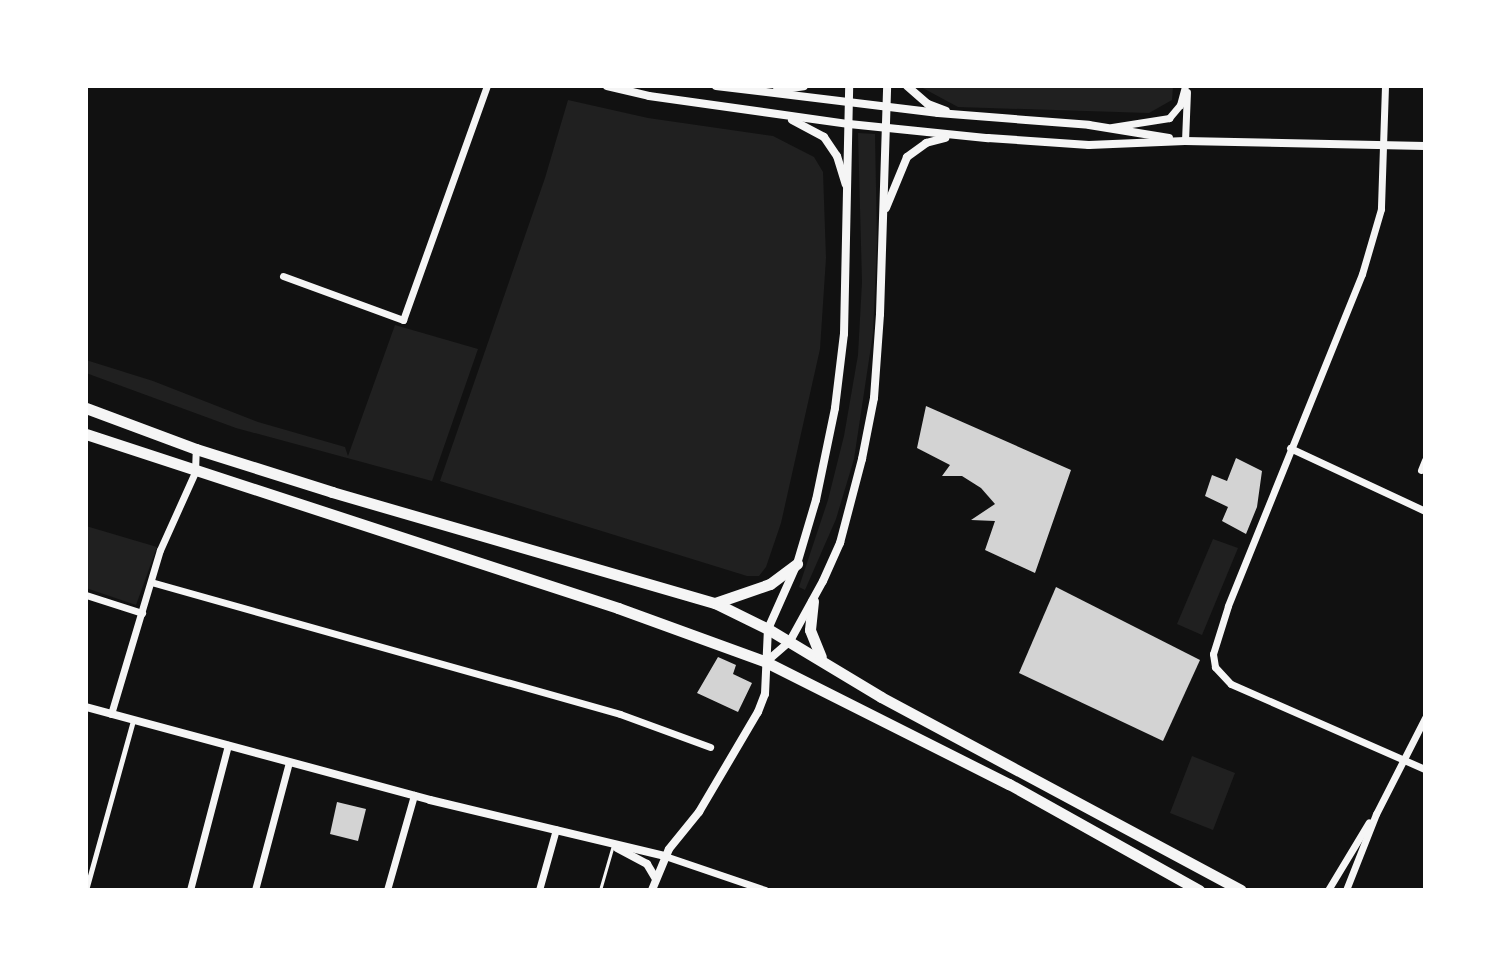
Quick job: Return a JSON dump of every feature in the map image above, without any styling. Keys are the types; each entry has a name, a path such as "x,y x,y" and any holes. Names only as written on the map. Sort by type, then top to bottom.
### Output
{"highway":[{"path":"86,408 196,449 715,603 790,641 881,697 1241,890"},
{"path":"86,434 618,608 766,662 1009,784 1199,890"},
{"path":"715,603 770,584 797,564"},
{"path":"813,601 810,630 823,661"}],"street":[{"path":"283,276 403,320 487,86"},
{"path":"607,86 649,96 957,136 1089,145 1185,141 1425,146"},
{"path":"716,86 958,115 1104,127 1185,141"},
{"path":"763,92 804,86"},
{"path":"652,890 665,856 699,812 758,712 765,694 768,629 797,564 816,500 835,408 844,334 849,86"},
{"path":"766,662 790,641 813,601 843,532 871,413 880,314 887,86"},
{"path":"907,86 928,104 958,115"},
{"path":"1104,127 1135,126 1169,118 1180,105 1186,86"},
{"path":"1185,141 1186,86"},
{"path":"1385,86 1381,209 1362,274 1216,638 1215,667 1231,684 1425,769"},
{"path":"752,110 800,122 824,137 837,156 849,194"},
{"path":"883,219 894,180 907,157 926,143 957,136"},
{"path":"1290,448 1425,511"},
{"path":"111,714 167,533 195,472 196,449"},
{"path":"1421,470 1425,460"},
{"path":"151,582 620,714 710,747"},
{"path":"86,595 142,613"},
{"path":"86,707 414,795 665,856 765,890"},
{"path":"1346,890 1376,814 1425,718"},
{"path":"86,890 133,720"},
{"path":"190,890 228,745"},
{"path":"255,890 289,762"},
{"path":"387,890 414,795"},
{"path":"1328,890 1349,851 1376,814"},
{"path":"539,890 556,829"},
{"path":"613,845 647,864 656,879"}],"lane":[{"path":"600,890 613,845"}],"shaded area":[{"path":"919,86 1173,86 1172,100 1149,113 958,107"},
{"path":"568,100 648,118 773,136 814,157 823,172 826,258 820,349 781,523 766,567 759,576 747,576 440,481 545,178"},
{"path":"858,133 875,134 877,243 873,333 854,459 836,519 805,590 799,587 828,500 844,436 858,355 862,282"},
{"path":"395,325 478,349 432,481 236,428 86,373 86,360 153,381 258,422 345,447 348,456"},
{"path":"86,526 157,547 136,605 86,588"},
{"path":"1213,539 1238,548 1202,635 1177,624"},
{"path":"1192,756 1235,773 1213,830 1170,813"}],"building":[{"path":"926,406 1071,470 1035,573 985,550 995,521 971,520 995,504 981,488 962,476 942,476 950,465 917,448"},
{"path":"1236,458 1262,471 1257,507 1246,534 1222,521 1228,507 1205,496 1212,475 1227,481"},
{"path":"1056,587 1200,660 1163,741 1019,673"},
{"path":"718,657 736,665 733,674 752,683 738,712 697,693"},
{"path":"337,802 366,809 358,841 330,834"}]}
